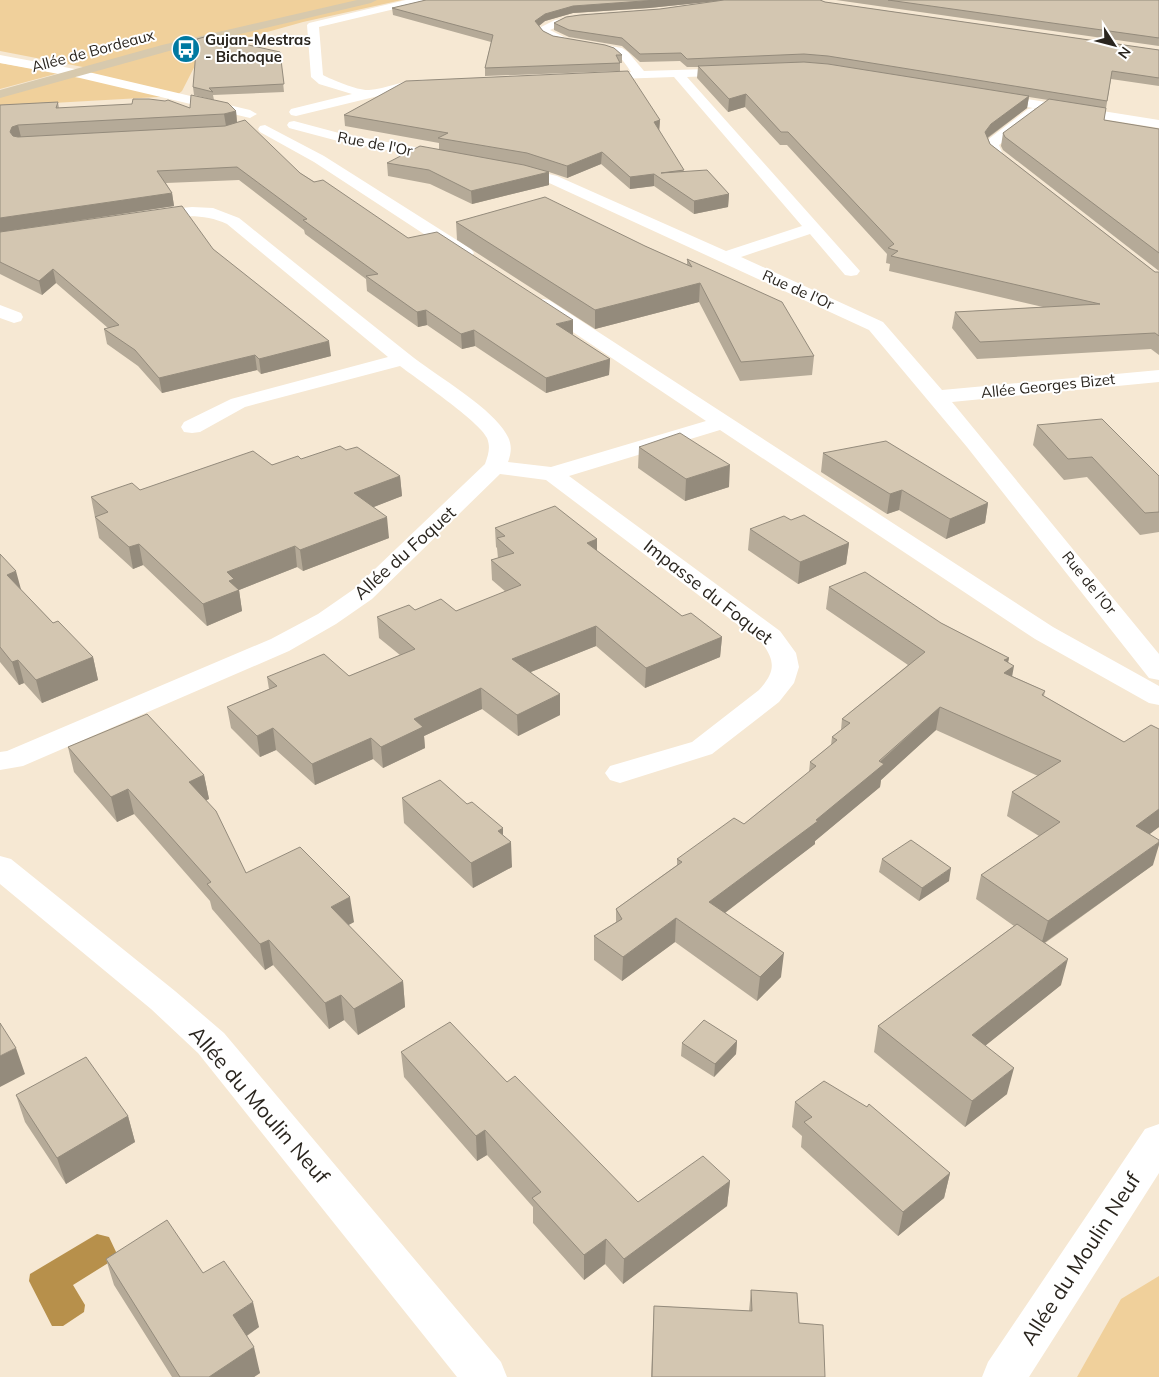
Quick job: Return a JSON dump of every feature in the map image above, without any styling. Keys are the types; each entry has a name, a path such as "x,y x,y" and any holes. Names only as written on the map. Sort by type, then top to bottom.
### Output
{"main road":[{"name":"Allée de Bordeaux","path":"0,94 248,28 371,0"}],"street":[{"path":"368,95 317,77 313,25 420,0"},
{"path":"599,17 559,22 543,29 549,36 559,40 618,51 624,54 641,75"},
{"name":"Rue de l'Or","path":"0,59 74,73 255,122 319,159 484,266"},
{"path":"581,77 746,70"},
{"path":"677,73 851,271"},
{"path":"255,122 292,116 408,86 441,83"},
{"path":"973,94 1159,124"},
{"path":"1029,182 998,158 994,153 992,145 995,140 1042,106"},
{"name":"Rue de l'Or","path":"292,116 338,137 461,160"},
{"name":"Rue de l'Or","path":"499,167 552,179 873,324 975,442 1159,672"},
{"path":"131,219 193,212 226,217 492,428 498,438 501,451 495,467 552,474 724,422"},
{"path":"725,257 812,228"},
{"path":"526,293 1044,633 1159,697"},
{"path":"192,427 238,403 403,359"},
{"name":"Allée Georges Bizet","path":"937,397 1159,376"},
{"name":"Allée du Foquet","path":"0,761 13,759 280,646 327,619 363,594 495,467"},
{"name":"Impasse du Foquet","path":"552,474 771,637 783,653 786,667 780,683 769,696 702,748 620,773"},
{"name":"Allée du Moulin Neuf","path":"0,867 163,1000 211,1043 485,1377"},
{"name":"Allée du Moulin Neuf","path":"1004,1377 1159,1140"}],"shaded area":[{"path":"0,0 402,0 303,22 203,50 182,91 176,96 0,106 0,94 88,68 0,51"},
{"path":"0,63 59,73 0,89"},
{"path":"97,1234 109,1237 117,1254 113,1260 73,1285 85,1305 84,1312 63,1326 52,1326 29,1281 30,1274"},
{"path":"1159,1276 1159,1377 1077,1377 1121,1299"}],"building":[{"path":"426,0 657,0 573,6 545,14 535,21 543,31 553,36 614,48 622,55 616,55 620,63 485,68 493,35 392,8"},
{"path":"724,0 820,0 1159,50 1159,78 1112,71 1107,101 828,56 804,54 687,59 681,53 640,54 622,38 569,30 554,23 566,17 580,15 660,9"},
{"path":"888,0 1159,0 1159,38"},
{"path":"208,36 280,52 284,84 209,88 213,92 193,87 197,39"},
{"path":"804,62 828,64 1029,96 991,124 985,132 990,144 1155,272 1159,272 1159,336 1155,333 980,342 955,312 1100,304 891,256 898,251 888,248 894,244 788,132 781,132 746,94 729,99 698,66"},
{"path":"628,71 660,120 654,122 684,170 661,173 707,170 729,194 694,201 654,174 630,177 602,152 567,166 527,153 438,138 448,133 344,115 406,81"},
{"path":"191,95 228,103 236,111 224,114 18,125 12,127 10,132 13,136 18,137 225,126 245,120 300,173 314,182 323,180 408,238 437,232 573,320 556,324 610,359 546,378 474,330 461,334 426,310 417,312 366,276 378,274 303,220 307,219 237,167 157,171 172,193 0,218 0,105 58,102 56,108 132,104 133,99 149,99 168,100 190,108"},
{"path":"1049,99 1106,108 1104,120 1159,129 1159,253 1005,137 1003,133"},
{"path":"420,146 524,165 549,172 471,191 429,170 387,163"},
{"path":"545,197 692,267 687,259 782,302 814,356 741,362 700,283 595,310 456,222"},
{"path":"182,206 213,249 329,341 259,359 255,355 159,378 135,350 104,329 119,325 53,269 39,281 0,262 0,232"},
{"path":"1102,419 1159,476 1159,512 1145,513 1092,457 1068,459 1037,425"},
{"path":"680,433 730,465 686,479 639,447"},
{"path":"886,441 988,503 950,519 902,490 890,494 823,453"},
{"path":"340,446 346,450 357,447 400,476 354,493 387,517 300,550 295,546 227,572 234,579 229,581 239,590 203,604 139,544 129,547 95,517 108,512 91,497 132,483 140,490 253,451 272,465 298,456 301,459"},
{"path":"555,506 597,539 587,543 682,616 691,613 722,637 646,668 596,626 512,659 560,694 517,715 481,688 414,719 423,727 381,747 371,738 312,764 273,728 257,736 227,707 277,686 267,677 324,654 349,676 415,649 377,617 409,605 415,610 441,599 456,611 521,585 491,560 514,553 497,538 505,536 495,528"},
{"path":"804,515 849,543 800,562 750,529 784,516 791,520"},
{"path":"0,554 16,571 7,575 53,623 58,621 93,657 36,680 18,660 12,662 0,647"},
{"path":"865,572 941,623 1009,658 1004,660 1014,666 1004,673 1045,691 1042,695 1124,742 1151,725 1159,729 1159,809 1136,826 1159,840 1159,842 1048,921 981,875 1060,822 1012,792 1061,761 940,707 879,761 884,764 816,820 818,821 709,902 784,953 760,977 676,918 623,957 594,936 622,919 616,909 682,862 677,859 734,818 744,824 816,766 810,762 837,740 832,737 850,723 842,719 925,652 829,587"},
{"path":"147,714 204,775 189,782 216,811 246,873 300,847 350,897 331,907 403,981 354,1009 341,995 325,1003 269,940 260,944 207,884 211,882 128,789 111,797 68,747"},
{"path":"440,780 467,804 472,802 503,828 498,831 511,842 471,863 402,798"},
{"path":"911,840 951,868 922,888 882,859"},
{"path":"1017,924 1068,959 972,1035 1014,1068 972,1101 878,1026"},
{"path":"704,1020 737,1041 715,1064 682,1043"},
{"path":"450,1022 507,1082 515,1076 638,1202 703,1156 730,1181 624,1259 606,1239 584,1255 532,1198 541,1192 485,1130 476,1136 401,1052"},
{"path":"0,1023 16,1048 0,1056"},
{"path":"86,1057 128,1116 57,1158 16,1095"},
{"path":"824,1081 867,1107 869,1104 950,1173 903,1212 804,1122 812,1117 795,1102"},
{"path":"167,1220 203,1273 224,1261 253,1302 233,1315 254,1347 209,1377 180,1377 106,1259"},
{"path":"751,1290 797,1293 799,1323 823,1325 825,1377 652,1377 654,1306 752,1311"}],"place":[{"name":"Gujan-Mestras - Bichoque","path":"186,49"}]}
